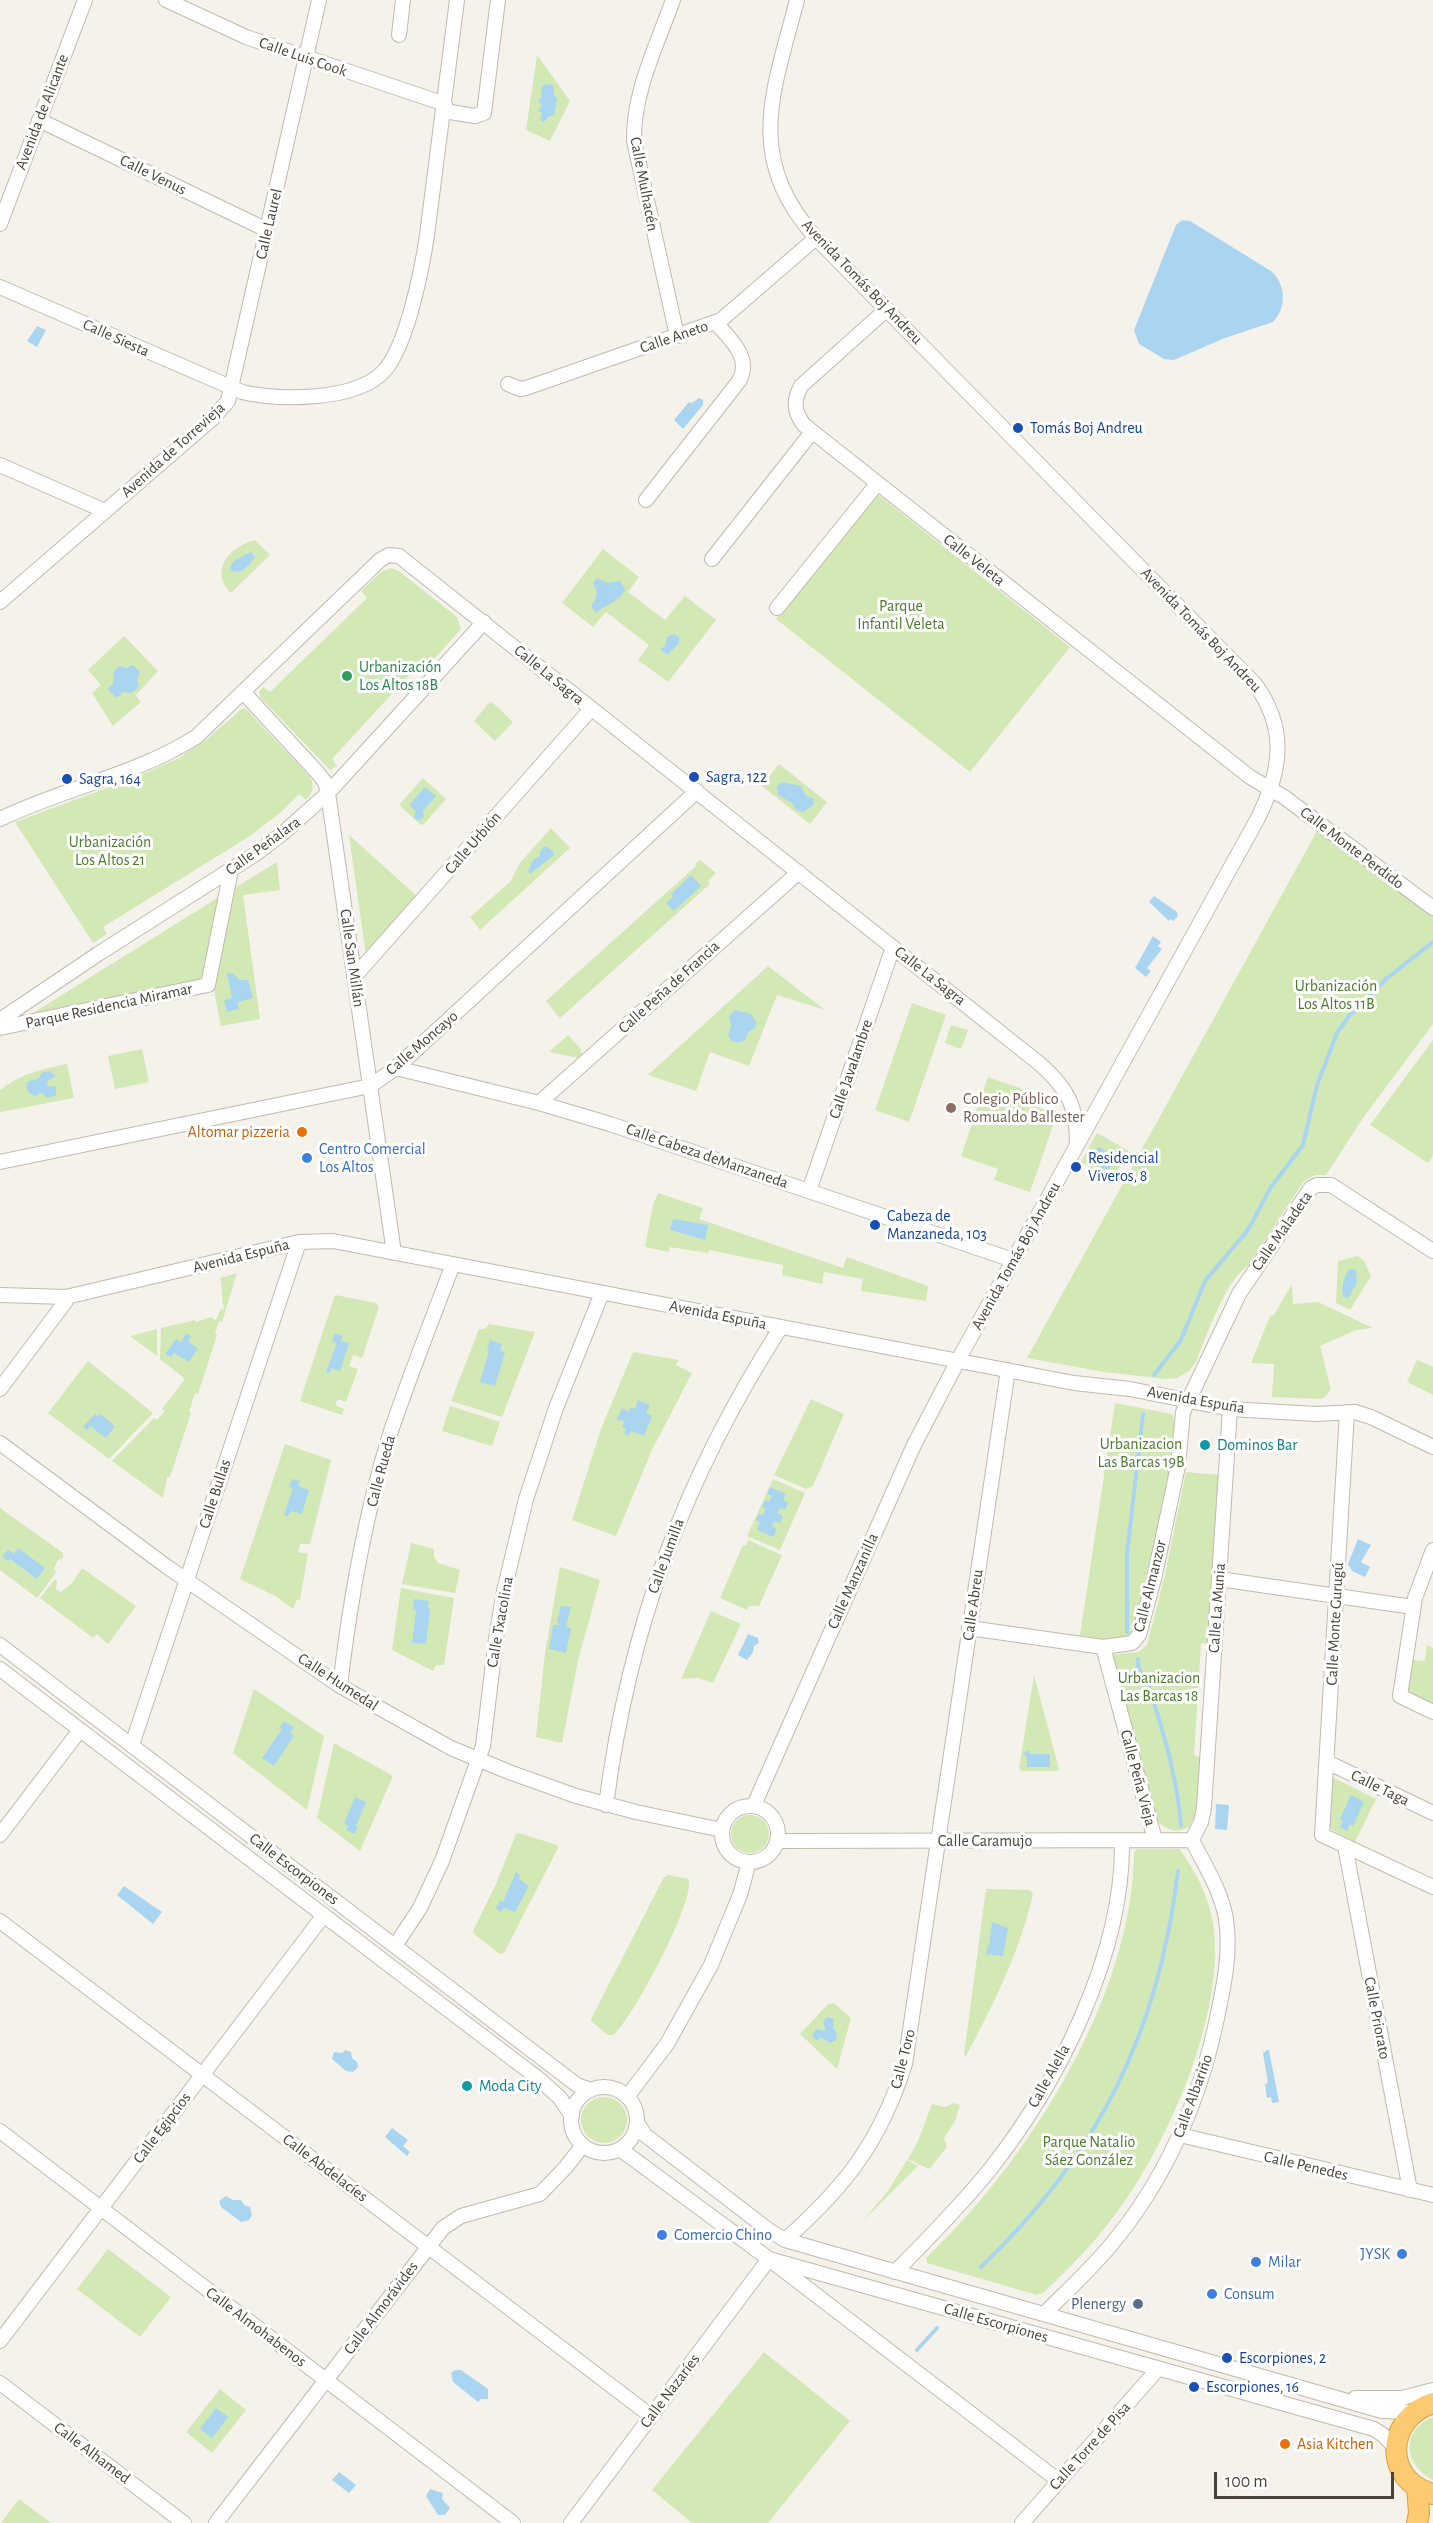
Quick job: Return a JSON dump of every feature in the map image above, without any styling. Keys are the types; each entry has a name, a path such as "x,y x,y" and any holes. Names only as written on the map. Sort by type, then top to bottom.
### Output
{"highway":[{"path":"1417,2523 1425,2491 1400,2468 1396,2448 1401,2428 1414,2412 1433,2403"}],"street":[{"name":"Avenida de Alicante","path":"0,224 85,0"},
{"name":"Calle Luis Cook","path":"166,0 246,37 475,116 484,113 498,0"},
{"name":"Calle Laurel","path":"231,388 319,0"},
{"path":"399,35 403,0"},
{"name":"Avenida de Torrevieja","path":"0,602 221,411 228,401 231,388 271,398 310,397 357,387 376,378 386,369 399,344 420,274 457,0"},
{"name":"Calle Mulhacén","path":"673,0 639,97 634,141 677,336"},
{"name":"Avenida Tomás Boj Andreu","path":"797,0 772,94 769,129 775,166 791,205 816,238 1256,684 1269,705 1278,735 1277,761 1271,790 959,1360"},
{"name":"Calle Venus","path":"39,120 267,230"},
{"name":"Calle Aneto","path":"508,384 520,389 526,388 716,323 725,318 816,238"},
{"name":"Calle Siesta","path":"0,287 231,388"},
{"name":"Calle Veleta","path":"887,309 801,386 797,394 796,411 804,425 1244,773 1271,790"},
{"path":"646,500 739,381 744,371 742,355 716,323"},
{"path":"712,559 812,432"},
{"path":"0,465 105,511"},
{"path":"777,608 877,484"},
{"name":"Calle La Sagra","path":"0,819 23,808 131,769 178,748 196,737 380,560 389,555 403,558 1040,1064 1061,1084 1072,1105 1077,1122 1077,1146"},
{"name":"Calle Peñalara","path":"0,1020 98,954 231,870 282,834 328,793 484,622"},
{"name":"Calle San Millán","path":"244,693 317,772 325,782 328,793 394,1253"},
{"name":"Calle Urbión","path":"354,977 591,709"},
{"name":"Calle Moncayo","path":"0,1162 370,1086 396,1068 697,790"},
{"name":"Calle Monte Perdido","path":"1271,790 1284,797 1433,908"},
{"name":"Parque Residencia Miramar","path":"0,1028 208,985 231,870"},
{"name":"Calle Peña de Francia","path":"539,1103 799,872"},
{"name":"Calle Javalambre","path":"809,1191 893,947"},
{"name":"Calle Cabeza deManzaneda","path":"396,1068 539,1103 637,1132 1013,1260"},
{"path":"1072,1105 1080,1110 1090,1109 1100,1103"},
{"name":"Calle Maladeta","path":"1188,1401 1239,1294 1311,1188 1324,1184 1331,1185 1433,1251"},
{"name":"Avenida Espuña","path":"0,1295 66,1297 298,1242 333,1241 1074,1383 1130,1389 1230,1409 1316,1414 1347,1412 1371,1417 1433,1447"},
{"name":"Calle Bullas","path":"132,1745 298,1242"},
{"name":"Calle Rueda","path":"340,1686 351,1600 378,1475 408,1383 453,1264"},
{"name":"Calle Txacolina","path":"395,1946 420,1908 439,1869 467,1794 484,1740 489,1685 504,1591 526,1499 556,1408 602,1293"},
{"path":"0,1389 66,1301 66,1297"},
{"name":"Calle Jumilla","path":"606,1805 618,1722 634,1653 651,1594 671,1539 687,1499 732,1409 781,1327"},
{"name":"Calle Manzanilla","path":"754,1805 887,1503 919,1435 959,1360"},
{"name":"Calle Abreu","path":"937,1841 1008,1370"},
{"name":"Calle Almanzor","path":"969,1628 1103,1647 1132,1643 1139,1635 1160,1554 1178,1466 1182,1419 1188,1401"},
{"name":"Calle La Munia","path":"1192,1840 1201,1822 1204,1808 1230,1409"},
{"name":"Calle Monte Gurugú","path":"1345,1846 1322,1835 1347,1412"},
{"name":"Calle Humedal","path":"0,1443 187,1580 340,1686 451,1748 542,1785 606,1805 722,1830"},
{"path":"1433,1550 1413,1607 1400,1696 1433,1712"},
{"path":"1219,1579 1413,1607"},
{"name":"Calle Escorpiones","path":"0,1645 577,2085 591,2090"},
{"name":"Calle Peña Vieja","path":"1103,1647 1155,1840"},
{"name":"Calle Escorpiones","path":"0,1669 553,2090 572,2116"},
{"path":"0,1835 80,1730"},
{"name":"Calle Taga","path":"1327,1762 1433,1813"},
{"path":"754,1805 769,1812 774,1818 779,1833 778,1841 770,1854 756,1862 741,1861 728,1852 724,1845 722,1830 730,1814 745,1806 754,1805"},
{"name":"Calle Alella","path":"895,2272 957,2208 989,2170 1029,2112 1054,2070 1079,2018 1110,1933 1119,1893 1122,1840"},
{"name":"Calle Caramujo","path":"778,1841 1192,1840"},
{"name":"Calle Albariño","path":"1044,2314 1093,2265 1126,2226 1155,2182 1180,2135 1212,2039 1227,1957 1226,1919 1222,1901 1192,1840"},
{"name":"Calle Toro","path":"785,2240 846,2180 868,2149 892,2102 908,2050 937,1841"},
{"path":"1345,1846 1433,1887"},
{"name":"Calle Priorato","path":"1345,1846 1410,2190"},
{"path":"627,2097 668,2044 711,1965 740,1895 748,1862"},
{"name":"Calle Egipcios","path":"0,2341 324,1916"},
{"name":"Calle Abdelacíes","path":"0,1921 651,2416"},
{"path":"608,2087 627,2097 635,2108 637,2123 631,2138 620,2149 602,2152 583,2145 573,2129 572,2116 576,2103 591,2090 608,2087"},
{"name":"Calle Escorpiones","path":"637,2123 645,2135 785,2240 1382,2411 1414,2412"},
{"name":"Calle Almohabenos","path":"1,2135 101,2208 513,2523"},
{"name":"Calle Penedes","path":"1180,2135 1433,2195"},
{"name":"Calle Almorávides","path":"216,2523 442,2228 461,2216 540,2194 583,2145"},
{"name":"Calle Escorpiones","path":"620,2149 769,2259 1374,2430 1383,2435 1396,2448"},
{"path":"769,2259 1059,2481"},
{"name":"Calle Nazaríes","path":"571,2523 769,2259"},
{"name":"Calle Torre de Pisa","path":"1022,2523 1158,2369"},
{"name":"Calle Alhamed","path":"0,2383 184,2523"},
{"path":"1332,2397 1402,2398 1433,2390"}],"green space":[{"path":"537,55 570,101 550,141 526,130"},
{"name":"Parque Infantil Veleta","path":"876,493 1070,647 970,772 776,619"},
{"path":"255,540 270,555 231,593 224,584 222,576 225,560 238,548"},
{"path":"603,549 639,577 628,592 665,620 685,596 716,620 668,682 638,660 649,645 606,612 593,627 562,603"},
{"name":"Urbanización Los Altos 18B","path":"391,568 399,571 457,617 461,629 428,666 422,661 332,759 337,766 330,770 260,697 259,692 263,687 270,692 367,598 361,591 382,571"},
{"path":"124,636 158,671 136,695 141,702 113,726 92,693 101,685 88,670"},
{"path":"492,702 513,722 495,741 474,721"},
{"name":"Urbanización Los Altos 21","path":"243,708 310,777 313,786 310,795 306,800 299,794 281,812 250,836 103,927 107,934 93,943 15,822 134,778 179,758 207,739"},
{"path":"779,764 827,802 810,824 762,786"},
{"path":"423,778 446,799 421,825 400,804"},
{"path":"551,828 570,848 480,930 470,917 510,882 520,863"},
{"name":"Urbanización Los Altos 11B","path":"1317,831 1433,916 1433,1024 1363,1118 1326,1175 1315,1175 1304,1181 1248,1266 1232,1282 1211,1324 1196,1362 1189,1371 1177,1378 1166,1379 1104,1372 1027,1358"},
{"path":"349,835 418,897 366,956"},
{"path":"700,860 716,873 708,881 710,884 560,1018 546,1001"},
{"path":"277,862 280,890 243,895 260,1019 221,1026 214,991 236,887"},
{"path":"219,897 201,980 33,1013"},
{"path":"768,966 825,1010 777,995 749,1066 710,1052 696,1091 648,1075"},
{"path":"912,1003 946,1015 909,1122 875,1110"},
{"path":"951,1025 968,1030 961,1049 945,1043"},
{"path":"568,1035 583,1054 578,1058 549,1052"},
{"path":"1433,1040 1433,1156 1428,1163 1370,1125"},
{"path":"142,1049 149,1082 115,1089 108,1056"},
{"path":"67,1064 74,1098 0,1112 0,1090 32,1073"},
{"path":"988,1077 1025,1090 1022,1102 1057,1114 1030,1192 994,1180 998,1169 961,1156"},
{"path":"1097,1133 1129,1151 1112,1180 1081,1162"},
{"path":"658,1193 703,1208 699,1219 843,1268 847,1257 928,1286 926,1301 861,1291 863,1279 824,1272 822,1284 782,1275 783,1265 709,1250 708,1253 670,1247 669,1252 645,1247 653,1205"},
{"path":"1358,1256 1364,1261 1371,1276 1350,1310 1336,1303 1338,1261"},
{"path":"237,1273 222,1322 219,1321 215,1333 217,1335 198,1394 195,1393 189,1412 191,1413 170,1477 167,1477 163,1498 112,1461 154,1418 157,1420 165,1411 162,1409 185,1379 160,1359 161,1328 195,1320 196,1322 210,1317 216,1320 220,1310 224,1309 220,1278"},
{"path":"1292,1284 1293,1304 1318,1302 1373,1328 1356,1330 1320,1346 1331,1390 1321,1399 1272,1397 1274,1364 1251,1363 1270,1316 1274,1315"},
{"path":"335,1295 376,1303 379,1307 362,1358 353,1355 349,1366 358,1369 346,1402 338,1399 335,1405 344,1409 342,1415 300,1401"},
{"path":"489,1324 535,1332 502,1417 451,1401 479,1329 485,1329"},
{"path":"157,1329 157,1356 130,1336 131,1336"},
{"path":"633,1352 679,1360 676,1365 692,1373 652,1450 616,1536 572,1520 601,1429"},
{"path":"1417,1360 1433,1367 1433,1395 1407,1382"},
{"path":"88,1361 153,1413 109,1459 48,1413"},
{"path":"811,1399 844,1414 813,1486 806,1489 774,1475"},
{"name":"Urbanizacion Las Barcas 19B","path":"1115,1403 1172,1414 1176,1426 1175,1453 1135,1636 1107,1641 1080,1635"},
{"path":"450,1406 500,1422 492,1446 442,1431"},
{"path":"285,1444 331,1460 310,1544 300,1544 298,1552 308,1554 300,1600 297,1600 293,1609 277,1597 240,1579"},
{"name":"Urbanizacion Las Barcas 18","path":"1186,1472 1219,1475 1208,1643 1201,1644 1194,1755 1201,1758 1197,1813 1189,1827 1176,1831 1168,1829 1157,1821 1109,1655 1139,1652 1147,1645 1164,1579"},
{"path":"773,1479 805,1493 780,1550 747,1536"},
{"path":"0,1508 63,1553 63,1558 58,1560 54,1568 56,1573 37,1598 0,1570"},
{"path":"748,1540 782,1555 759,1606 749,1606 747,1610 720,1598 743,1545 746,1546"},
{"path":"411,1543 434,1549 434,1557 438,1563 460,1570 455,1593 402,1584"},
{"path":"560,1567 600,1580 578,1661 562,1743 536,1737 545,1653"},
{"path":"82,1568 136,1606 108,1644 97,1634 93,1638 40,1598 55,1579 56,1589 61,1592 72,1583"},
{"path":"401,1588 454,1598 444,1665 436,1665 433,1671 392,1650"},
{"path":"711,1611 741,1624 713,1683 697,1678 681,1679"},
{"path":"1427,1645 1433,1648 1433,1706 1407,1694 1411,1660 1425,1661"},
{"path":"1034,1675 1059,1769 1056,1771 1022,1771 1019,1769"},
{"path":"254,1689 324,1736 307,1810 233,1753"},
{"path":"334,1743 393,1776 360,1851 317,1818"},
{"path":"1332,1777 1376,1799 1355,1842 1329,1828"},
{"path":"750,1815 763,1821 769,1834 763,1847 750,1853 737,1847 731,1834 737,1821"},
{"path":"516,1834 557,1845 558,1848 504,1953 500,1954 473,1931 496,1884"},
{"name":"Parque Natalio Sáez González","path":"1137,1849 1179,1849 1200,1884 1213,1923 1215,1958 1211,1995 1202,2035 1189,2075 1155,2150 1136,2184 1109,2223 1043,2293 1037,2295 927,2263 926,2258 964,2219 1001,2174 1036,2125 1068,2073 1095,2018 1115,1963 1129,1907 1134,1852"},
{"path":"669,1875 688,1879 688,1890 683,1908 662,1956 636,2004 615,2033 608,2035 591,2019 664,1877"},
{"path":"986,1889 1030,1890 1033,1894 1021,1936 1005,1977 966,2056 964,2055"},
{"path":"834,2003 851,2018 837,2069 800,2034 827,2005"},
{"path":"604,2097 613,2098 620,2104 626,2111 626,2129 620,2136 613,2142 604,2143 595,2142 588,2136 582,2129 581,2120 582,2111 588,2104 595,2098"},
{"path":"954,2103 960,2105 955,2121 944,2138 947,2147 929,2169 908,2159 918,2141 932,2104 945,2107"},
{"path":"907,2160 918,2166 862,2222 888,2191"},
{"path":"108,2249 171,2297 140,2337 77,2289"},
{"path":"764,2352 850,2421 768,2523 692,2523 652,2490"},
{"path":"220,2389 246,2410 212,2453 186,2432"},
{"path":"1433,2417 1433,2480 1416,2466 1410,2448 1415,2430"},
{"path":"19,2499 51,2523 1,2523"}],"water":[{"path":"545,84 553,85 557,99 554,116 549,116 544,122 540,120 542,113 538,111 542,105 538,101 542,96 541,88"},
{"path":"1182,220 1190,221 1271,271 1280,282 1283,296 1281,310 1273,322 1225,338 1174,360 1164,359 1139,344 1134,330 1176,225"},
{"path":"37,326 46,330 37,347 27,341"},
{"path":"699,398 703,400 703,405 683,429 674,420 689,402 692,403"},
{"path":"251,552 255,557 248,566 239,572 231,571 230,567 235,560"},
{"path":"597,578 606,583 620,581 625,590 616,600 596,613 591,606 595,601 596,589 593,584"},
{"path":"674,634 679,637 679,643 667,655 660,649 665,646 667,637"},
{"path":"133,665 140,672 137,679 139,687 131,693 122,692 120,696 115,697 108,689 113,683 114,671 120,666 126,668"},
{"path":"782,782 801,786 805,795 814,799 813,805 803,812 796,810 792,803 778,795 777,786"},
{"path":"425,787 436,796 423,811 424,818 417,820 414,817 416,811 409,805"},
{"path":"545,846 553,851 554,855 530,874 528,871 533,860 540,856 540,851"},
{"path":"691,875 701,886 674,911 666,903 673,897 671,894"},
{"path":"1154,896 1177,912 1178,916 1173,921 1171,919 1169,921 1149,902"},
{"path":"1153,936 1161,942 1158,946 1162,949 1147,968 1151,971 1146,977 1135,968"},
{"path":"227,973 234,974 239,980 248,980 253,998 238,1002 239,1009 227,1012 224,1000 232,998"},
{"path":"735,1010 751,1014 756,1022 755,1028 748,1032 745,1040 738,1043 732,1041 728,1035 731,1026 729,1016"},
{"path":"49,1071 55,1075 54,1078 48,1080 47,1085 56,1086 56,1095 48,1098 41,1093 35,1096 29,1093 26,1087 28,1081 38,1079 42,1073"},
{"path":"1100,1147 1111,1156 1115,1151 1121,1154 1120,1159 1113,1160 1113,1165 1108,1169 1101,1168 1093,1157 1093,1150"},
{"path":"673,1219 708,1225 705,1240 670,1230"},
{"path":"1350,1269 1356,1270 1357,1283 1348,1298 1343,1296 1342,1289"},
{"path":"186,1333 191,1336 188,1342 198,1348 189,1362 174,1353 171,1357 165,1354 176,1339 181,1342"},
{"path":"335,1333 343,1336 341,1341 349,1343 340,1371 332,1368 330,1373 326,1372 337,1343 332,1341"},
{"path":"490,1340 502,1344 500,1351 505,1352 495,1386 480,1382 489,1352 487,1351"},
{"path":"638,1400 650,1405 646,1413 652,1416 644,1436 631,1431 628,1436 624,1434 626,1429 622,1427 625,1421 617,1420 622,1408 628,1412 631,1407 635,1409"},
{"path":"95,1414 98,1416 100,1414 115,1426 106,1438 90,1426 87,1430 83,1427"},
{"path":"292,1479 300,1481 298,1486 309,1490 302,1514 291,1511 288,1516 284,1515 293,1488 289,1487"},
{"path":"770,1487 786,1494 783,1500 788,1502 785,1510 780,1508 777,1513 783,1516 780,1523 774,1521 772,1527 777,1529 773,1537 757,1530 760,1522 756,1520 759,1514 763,1515 766,1509 762,1507 765,1500 769,1502 772,1496 767,1494"},
{"path":"1358,1539 1371,1545 1361,1562 1370,1567 1365,1577 1352,1571 1348,1564"},
{"path":"18,1548 45,1568 37,1579 10,1559 8,1561 2,1556 8,1550 14,1554"},
{"path":"414,1599 429,1601 426,1644 412,1643 416,1611 413,1610"},
{"path":"561,1606 571,1607 566,1627 571,1628 566,1653 549,1649 553,1625 559,1625 557,1621"},
{"path":"748,1634 758,1638 759,1643 754,1646 747,1660 738,1655"},
{"path":"284,1721 294,1728 290,1733 294,1736 274,1766 262,1758 282,1729 280,1727"},
{"path":"1027,1750 1031,1754 1050,1754 1050,1767 1027,1767 1027,1758 1024,1754"},
{"path":"1351,1795 1364,1802 1353,1826 1350,1824 1347,1831 1340,1827 1343,1821 1340,1819"},
{"path":"355,1797 366,1802 355,1834 346,1830 348,1826 344,1824"},
{"path":"1216,1804 1229,1805 1227,1830 1215,1829"},
{"path":"516,1872 520,1875 519,1879 529,1886 515,1912 504,1908 500,1912 496,1908 500,1901 503,1902"},
{"path":"124,1886 162,1912 153,1924 117,1895"},
{"path":"992,1922 1008,1928 1003,1956 986,1954"},
{"path":"827,2017 834,2019 833,2028 837,2033 836,2040 830,2043 822,2038 816,2040 812,2036 816,2029 826,2031 823,2022"},
{"path":"345,2050 351,2052 352,2058 357,2062 358,2067 353,2072 346,2071 332,2059 334,2052 342,2053"},
{"path":"1269,2050 1279,2102 1272,2103 1271,2097 1267,2098 1265,2084 1268,2083 1263,2053"},
{"path":"392,2128 408,2140 403,2146 410,2152 407,2156 385,2137"},
{"path":"226,2196 233,2200 241,2200 244,2205 250,2207 252,2215 249,2220 241,2222 221,2207 219,2201"},
{"path":"461,2370 488,2389 488,2399 481,2399 478,2402 453,2382 451,2373"},
{"path":"216,2408 228,2417 212,2438 200,2429"},
{"path":"339,2472 356,2485 349,2493 332,2480"},
{"path":"430,2489 443,2493 442,2499 450,2508 445,2515 438,2515 426,2496"}],"waterway":[{"path":"1154,1375 1181,1340 1205,1281 1248,1230 1271,1187 1303,1145 1317,1085 1337,1033 1349,1016 1386,979 1433,942"},
{"path":"1127,1632 1127,1554 1143,1414"},
{"path":"1138,1659 1138,1667 1149,1688 1169,1756 1181,1825"},
{"path":"981,2267 1022,2224 1058,2181 1090,2135 1116,2087 1138,2038 1156,1985 1169,1930 1178,1871"},
{"path":"917,2350 937,2328"}],"place":[{"name":"Tomás Boj Andreu","path":"1018,428"},
{"name":"Urbanización Los Altos 18B","path":"347,676"},
{"name":"Sagra, 122","path":"694,777"},
{"name":"Sagra, 164","path":"67,779"},
{"name":"Colegio Público Romualdo Ballester","path":"951,1108"},
{"name":"Altomar pizzeria","path":"302,1132"},
{"name":"Centro Comercial Los Altos","path":"307,1158"},
{"name":"Residencial Viveros, 8","path":"1076,1167"},
{"name":"Cabeza de Manzaneda, 103","path":"875,1225"},
{"name":"Dominos Bar","path":"1205,1445"},
{"name":"Moda City","path":"467,2086"},
{"name":"Comercio Chino","path":"662,2235"},
{"name":"JYSK","path":"1402,2254"},
{"name":"Milar","path":"1256,2262"},
{"name":"Consum","path":"1212,2294"},
{"name":"Plenergy","path":"1138,2304"},
{"name":"Escorpiones, 2","path":"1227,2358"},
{"name":"Escorpiones, 16","path":"1194,2387"},
{"name":"Asia Kitchen","path":"1285,2444"}]}
